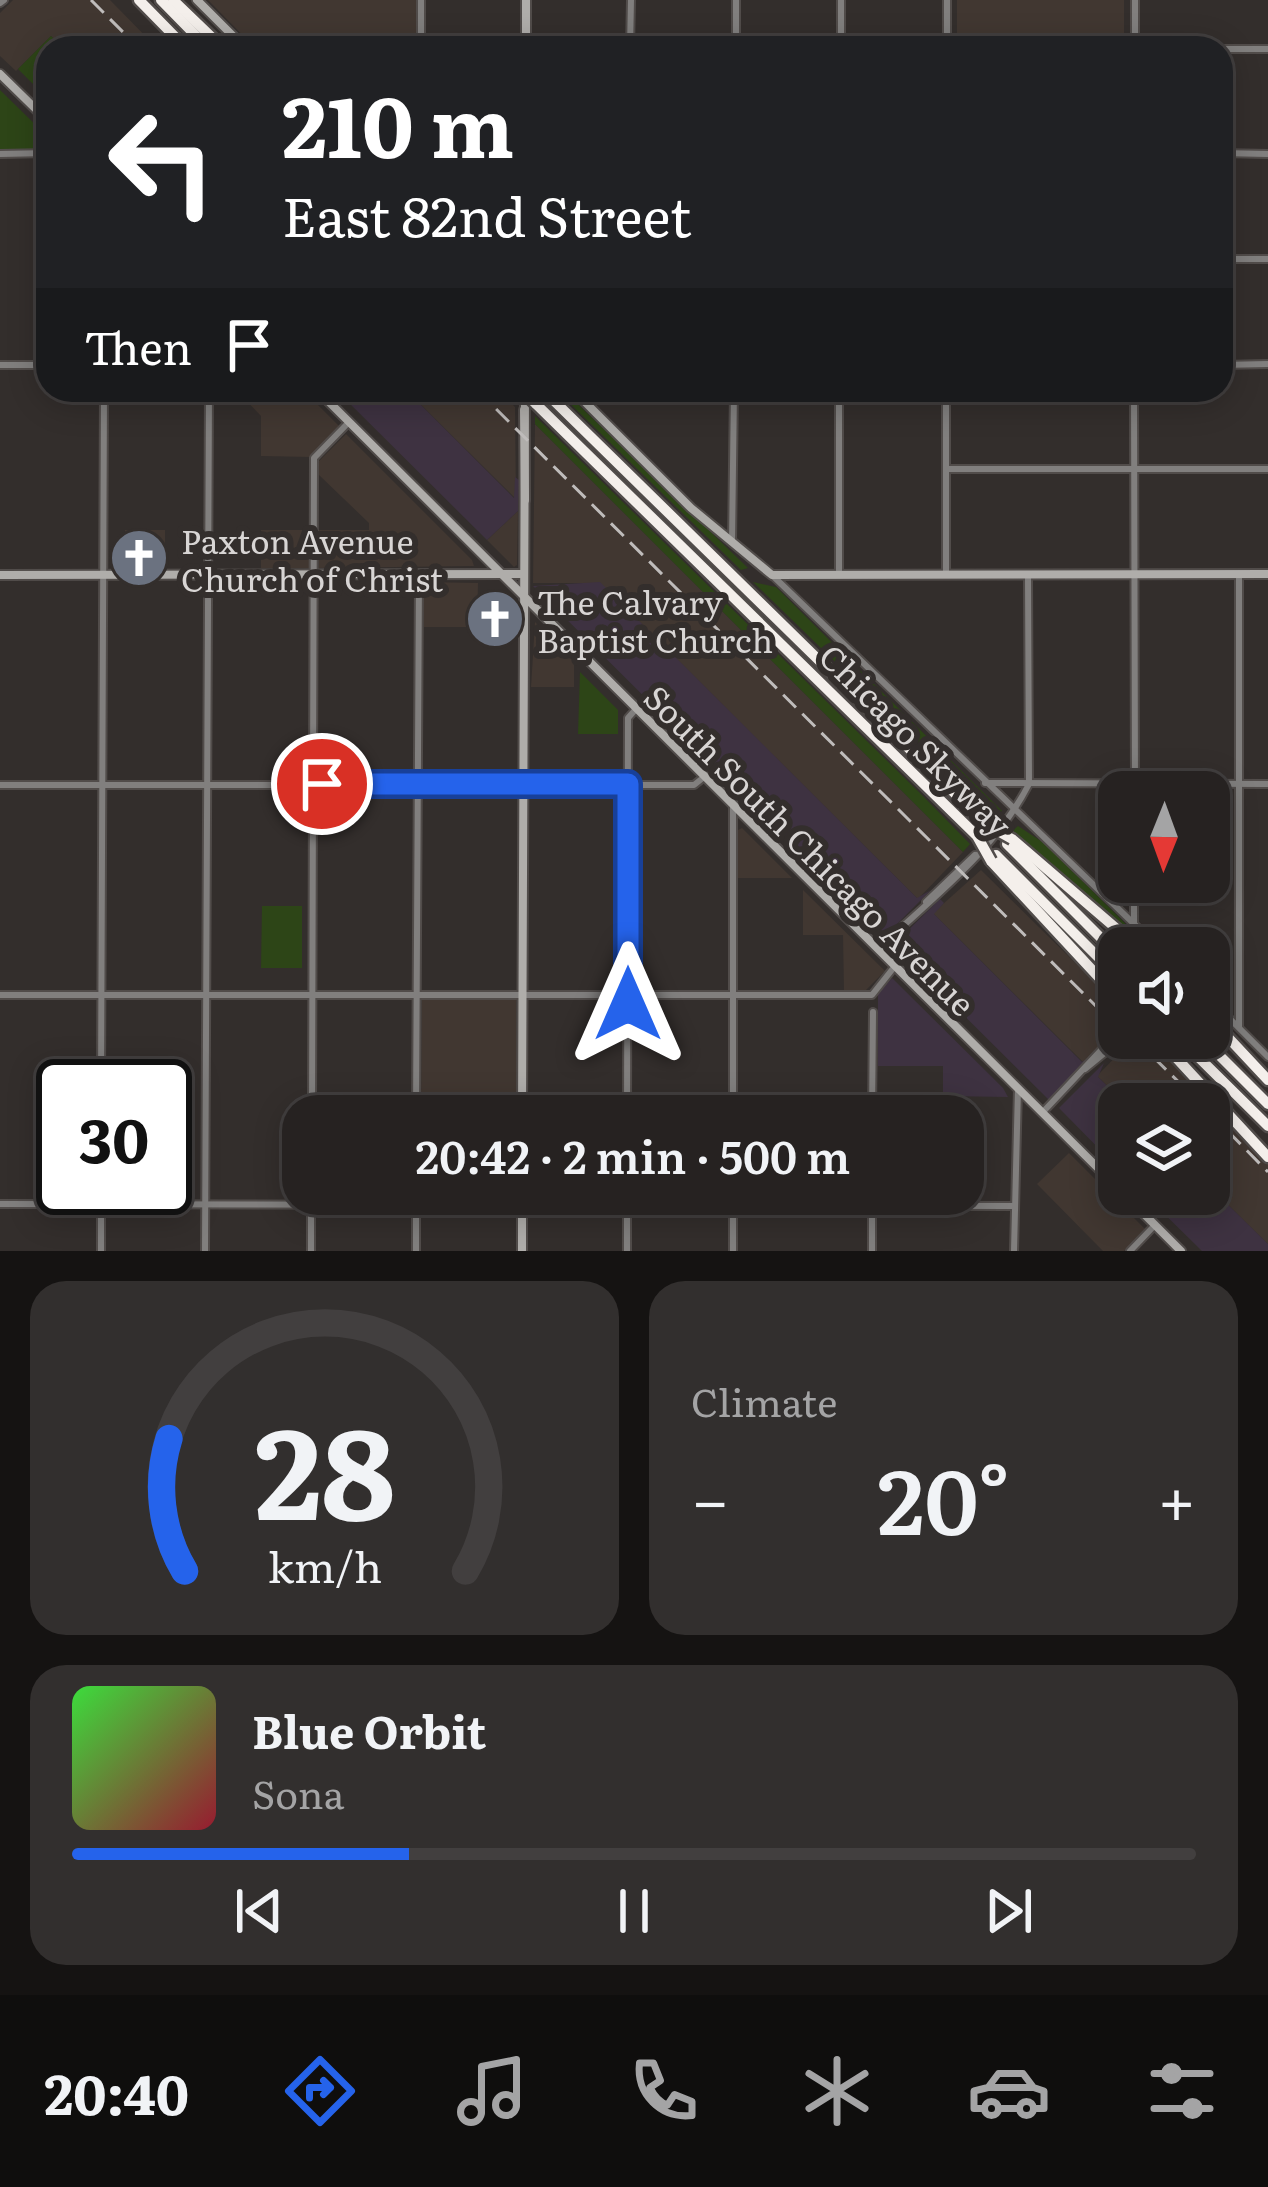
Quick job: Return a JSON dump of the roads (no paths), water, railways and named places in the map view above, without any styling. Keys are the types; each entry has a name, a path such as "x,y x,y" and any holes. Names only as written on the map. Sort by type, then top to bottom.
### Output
{"highway":[{"path":"139,0 174,36"},
{"path":"161,0 196,36"},
{"path":"173,0 211,36"},
{"name":"Chicago Skyway","path":"528,402 723,586 1098,958"},
{"name":"Chicago Skyway","path":"555,402 987,825 1010,842 1098,934"},
{"path":"1010,842 1113,927"},
{"path":"994,858 1098,975"},
{"path":"1230,1039 1268,1080"},
{"path":"1177,1059 1268,1157"},
{"path":"1200,1059 1268,1126"},
{"path":"1223,1059 1268,1104"}],"main road":[{"path":"197,0 233,36"},
{"path":"526,0 526,36"},
{"path":"0,74 36,109"},
{"name":"South South Chicago Avenue","path":"329,402 1098,1169"},
{"path":"585,402 732,543 772,575 1268,574"},
{"path":"522,1095 524,574 530,406"},
{"path":"0,575 524,574"},
{"path":"522,1215 522,1251"},
{"name":"South South Chicago Avenue","path":"1145,1215 1181,1251"}],"street":[{"path":"421,0 421,36"},
{"path":"630,36 631,0"},
{"path":"736,0 736,36"},
{"path":"841,0 841,36"},
{"path":"946,36 947,0"},
{"path":"1135,0 1135,36"},
{"path":"1233,49 1268,49"},
{"path":"0,154 36,153"},
{"path":"1233,153 1268,154"},
{"path":"1233,259 1268,259"},
{"path":"1233,364 1268,364"},
{"path":"0,365 36,365"},
{"path":"101,1059 104,402"},
{"path":"206,1251 209,402"},
{"path":"732,543 734,402"},
{"path":"839,402 839,575"},
{"path":"946,402 946,574"},
{"path":"1134,402 1135,771"},
{"path":"312,1095 314,458 349,422"},
{"path":"946,469 1268,469"},
{"path":"416,1095 419,574"},
{"path":"878,949 1015,812 1029,784 1028,574"},
{"path":"1239,1028 1240,574"},
{"path":"772,575 1139,927"},
{"path":"627,1095 628,718 636,708"},
{"path":"0,784 694,784 704,777"},
{"path":"985,783 1098,787"},
{"path":"1230,784 1268,784"},
{"path":"733,805 733,1095"},
{"path":"1134,903 1134,922"},
{"path":"0,995 872,995 895,966"},
{"path":"872,1095 873,1012"},
{"path":"1230,1019 1268,1057"},
{"path":"1042,1113 1098,1057"},
{"path":"1014,1251 1018,1088"},
{"path":"0,1204 36,1204"},
{"path":"192,1204 282,1205"},
{"path":"984,1206 1014,1206"},
{"path":"100,1251 101,1215"},
{"path":"311,1215 311,1251"},
{"path":"416,1215 416,1251"},
{"path":"627,1215 627,1251"},
{"path":"733,1215 733,1251"},
{"path":"872,1215 872,1251"},
{"path":"1130,1251 1155,1225"}],"railway":[{"path":"91,0 127,36"},
{"path":"489,402 1098,1008"},
{"path":"1155,1059 1180,1083"},
{"path":"1230,1133 1268,1172"}],"place":[{"name":"Paxton Avenue Church of Christ","path":"139,558"},
{"name":"The Calvary Baptist Church","path":"495,619"}]}
